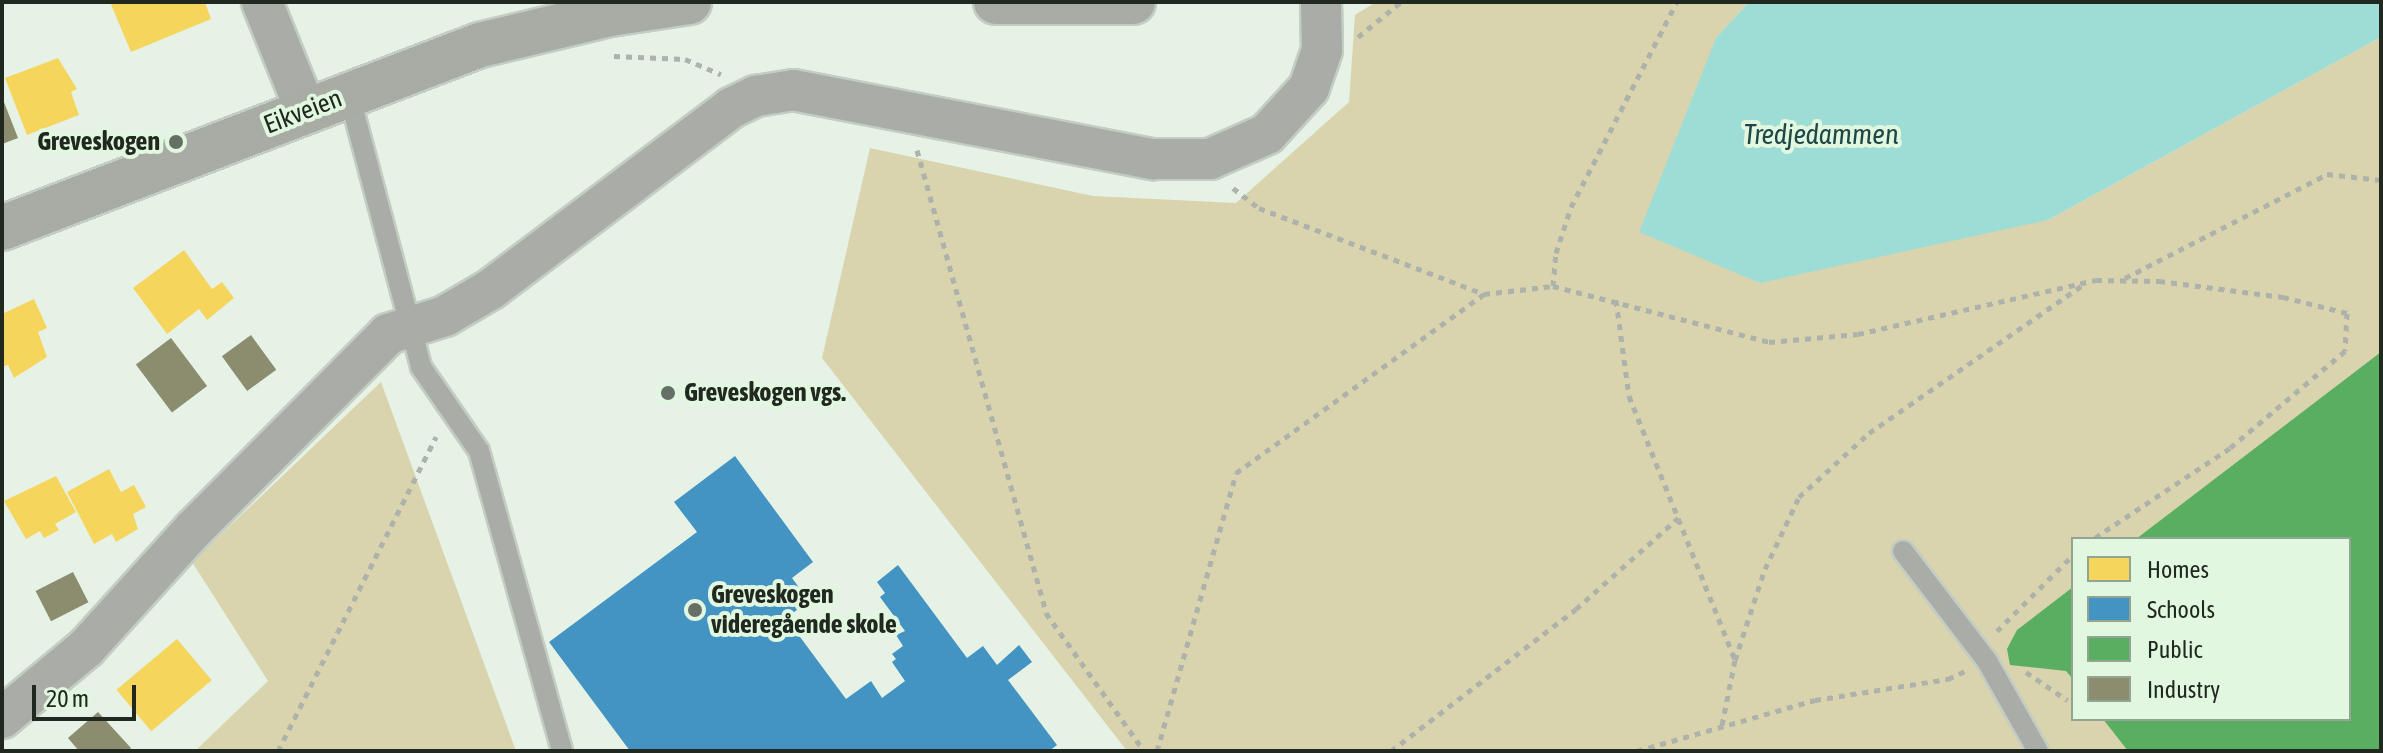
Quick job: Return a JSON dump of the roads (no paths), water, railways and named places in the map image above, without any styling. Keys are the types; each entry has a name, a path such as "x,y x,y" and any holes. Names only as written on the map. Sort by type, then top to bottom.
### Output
{"main road":[{"name":"Eikveien","path":"2,228 480,45 609,8 689,2"},
{"path":"996,2 1133,2"}],"street":[{"path":"262,2 306,111"},
{"path":"2,718 86,648 194,529 388,334 445,316 491,289 731,108 756,96 793,90 1153,159 1210,159 1267,134 1309,88 1322,50 1321,2"}],"lane":[{"path":"349,94 421,367 479,451 562,751"},
{"path":"1903,551 1987,661 2038,751"}],"water":[{"name":"Tredjedammen","path":"1749,2 2381,2 2381,37 2048,220 1760,283 1639,232 1716,38"}],"place":[{"name":"Greveskogen","path":"176,142"},
{"name":"Greveskogen vgs.","path":"668,393"},
{"name":"Greveskogen videregående skole","path":"695,610"}]}
